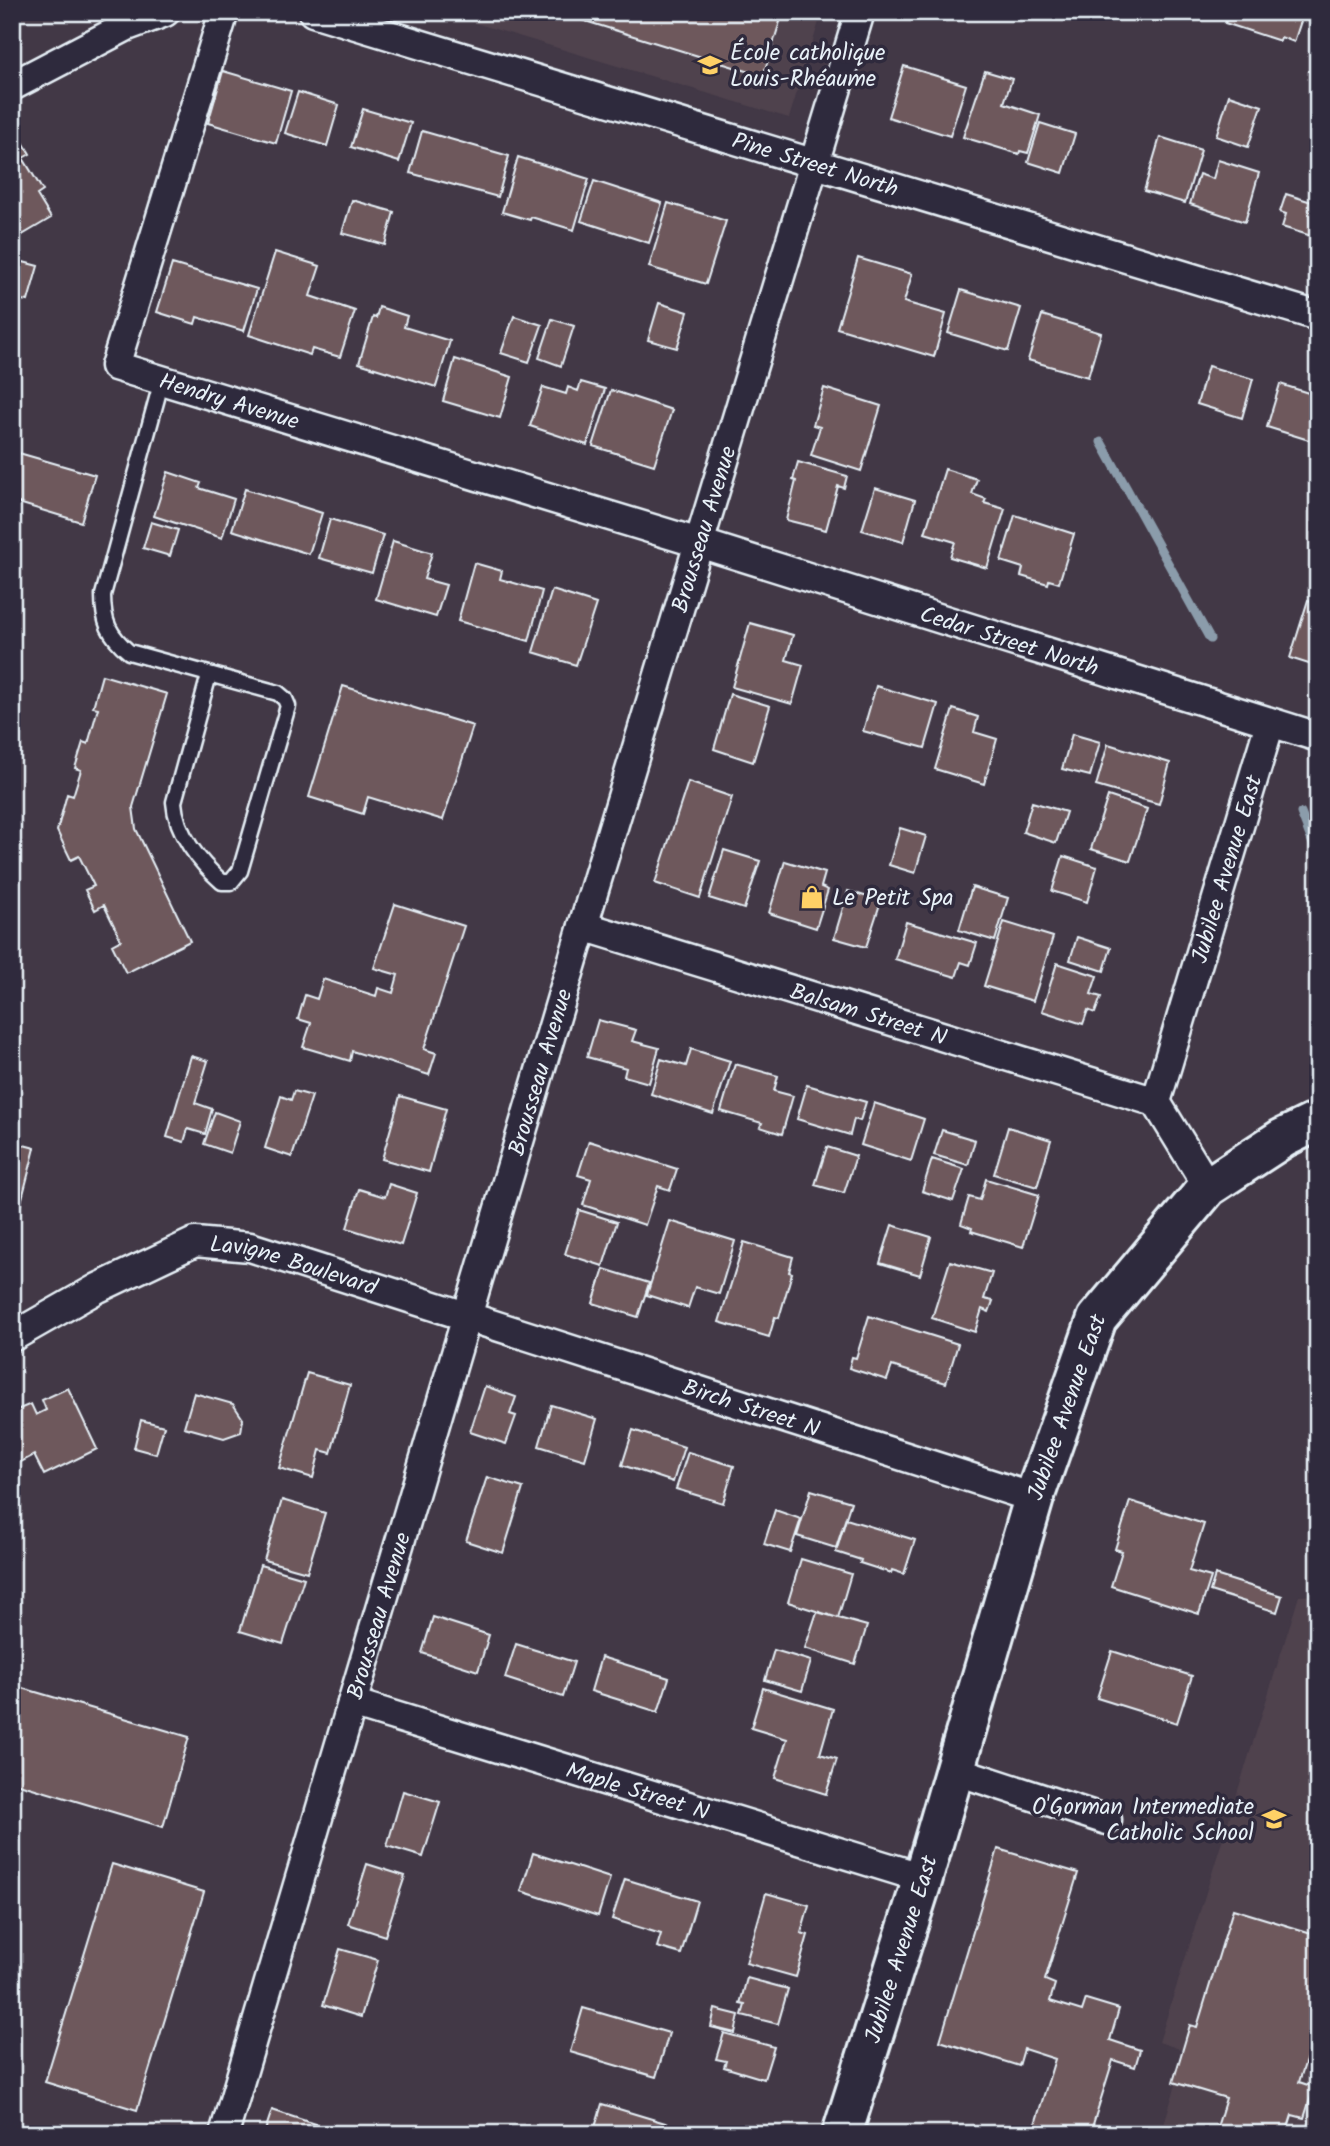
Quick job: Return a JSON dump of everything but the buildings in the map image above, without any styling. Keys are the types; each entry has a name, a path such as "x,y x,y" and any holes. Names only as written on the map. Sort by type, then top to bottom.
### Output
{"main road":[{"name":"Jubilee Avenue East","path":"842,2134 923,1878 1034,1498 1097,1319 1208,1187 1283,1138 1318,1121"}],"street":[{"path":"12,86 123,19 165,12"},
{"name":"Hendry Avenue","path":"223,12 114,366 699,543"},
{"name":"Pine Street North","path":"313,12 1318,316"},
{"name":"Brousseau Avenue","path":"224,2134 583,926 860,12"},
{"name":"Cedar Street North","path":"699,543 1318,737"},
{"name":"Jubilee Avenue East","path":"1156,1102 1270,723"},
{"name":"Balsam Street N","path":"583,926 1156,1102"},
{"path":"1156,1102 1208,1187"},
{"name":"Lavigne Boulevard","path":"12,1337 98,1287 195,1242 250,1247 468,1317"},
{"name":"Birch Street N","path":"468,1317 1034,1498"},
{"name":"Maple Street N","path":"352,1703 923,1878"},
{"path":"954,1770 1107,1820"}],"lane":[{"path":"162,380 103,595 103,609 107,627 116,642 129,652 278,693 285,699 288,706 240,871 231,882 222,882 210,872 179,830 175,816 174,802 209,675"}],"shaded area":[{"name":"École catholique Louis-Rhéaume","path":"439,12 822,12 789,118"},
{"name":"O'Gorman Intermediate Catholic School","path":"1318,1595 1318,2134 1161,2134 1186,2051 1159,2042 1299,1596"}],"waterway":[{"path":"1101,442 1210,639"},
{"path":"1301,813 1318,857"}],"place":[{"name":"École catholique Louis-Rhéaume","path":"710,65"},
{"name":"Le Petit Spa","path":"812,897"},
{"name":"O'Gorman Intermediate Catholic School","path":"1274,1819"}]}
